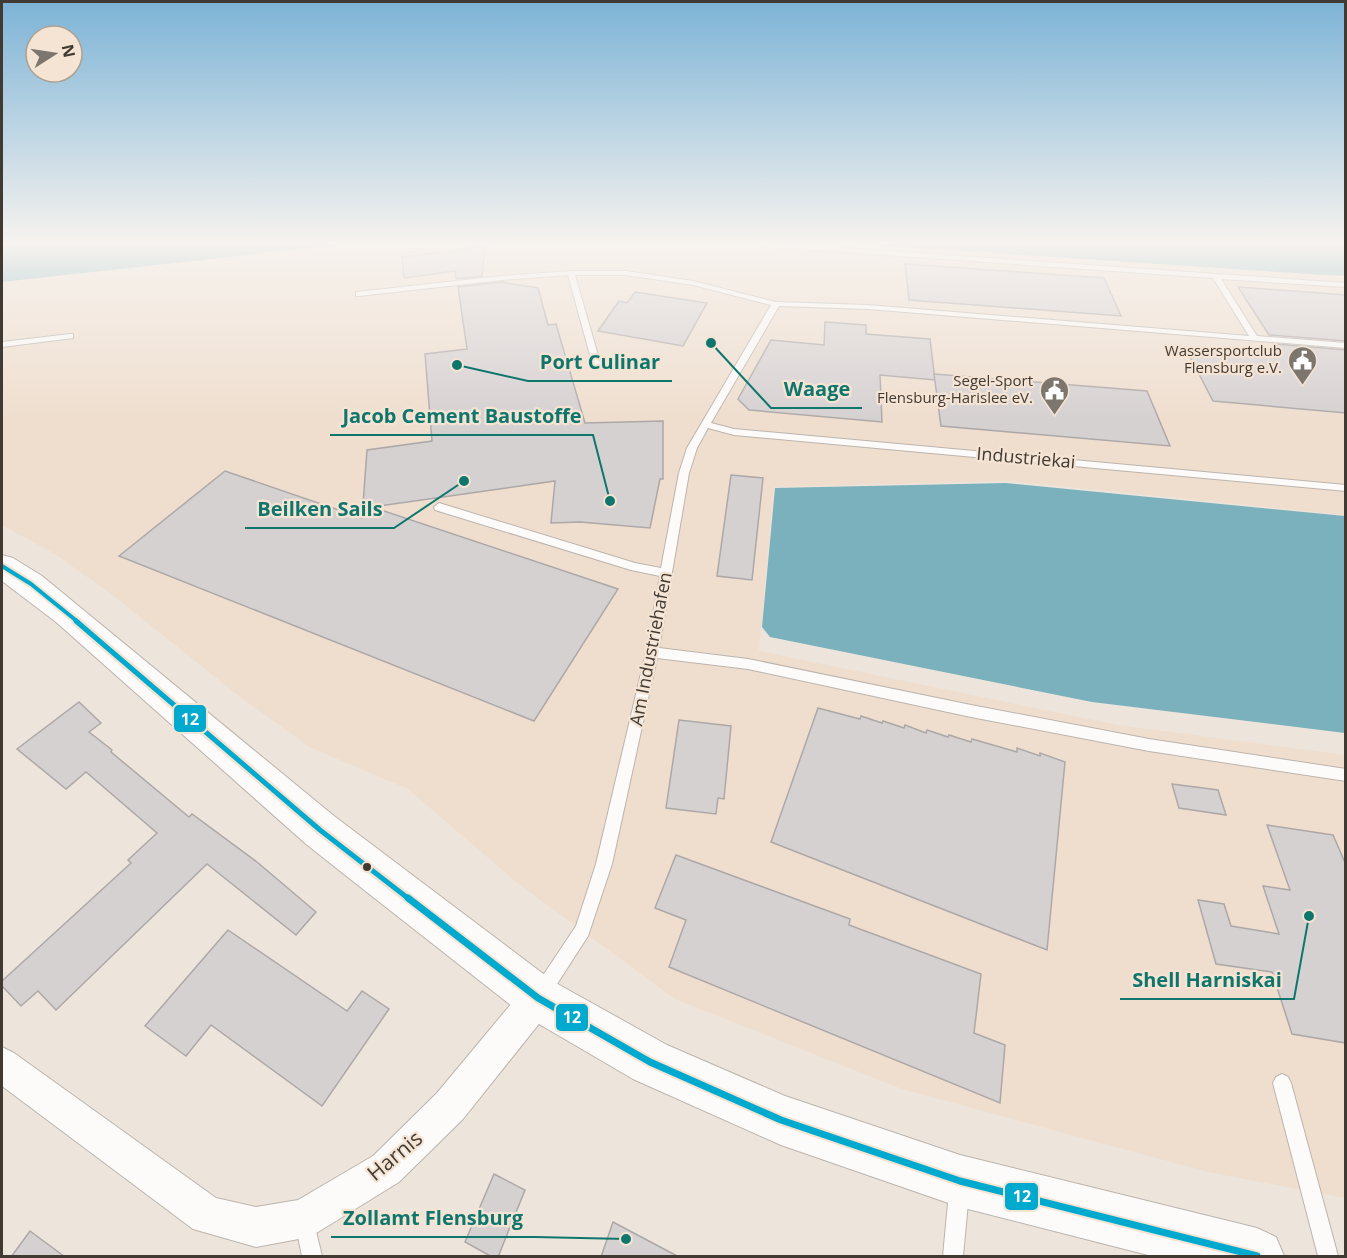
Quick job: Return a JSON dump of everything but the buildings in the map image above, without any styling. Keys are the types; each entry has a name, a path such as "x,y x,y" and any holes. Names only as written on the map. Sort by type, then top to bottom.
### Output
{"street":[{"path":"2,566 31,584 67,613 320,830 538,998 650,1062 781,1119 960,1181 1257,1257"},
{"name":"Harnis","path":"2,1065 207,1215 256,1227 304,1218 386,1170 450,1106 538,998"}],"lane":[{"path":"579,303 597,366"},
{"path":"771,303 892,309 1346,346"},
{"path":"1232,303 1255,339"},
{"name":"Am Industriehafen","path":"538,998 582,930 604,864 652,652 684,473 692,448 776,304"},
{"path":"2,345 70,336"},
{"name":"Industriekai","path":"707,425 734,432 1346,488"},
{"path":"439,507 635,567 666,573"},
{"path":"652,652 748,664 959,709 1149,745 1346,774"},
{"path":"1282,1083 1328,1257"},
{"path":"953,1257 960,1181"},
{"path":"304,1218 312,1257"}],"shaded area":[{"path":"2,303 1345,303 1345,515 1009,481 774,487 759,651 1118,725 1345,755 1345,1198 1208,1172 902,1089 675,999 516,882 408,789 309,747 235,693 111,594 55,554 2,525"}],"water":[{"path":"1006,483 1345,516 1345,733 1092,702 770,637 762,627 775,488"}],"transit line":[{"name":"12","path":"2,566 31,584 67,613 320,830 538,998 650,1062 781,1120 960,1181 1257,1256"}],"place":[{"name":"Waage","path":"711,343"},
{"name":"Port Culinar","path":"457,365"},
{"name":"Wassersportclub Flensburg e.V.","path":"1303,386"},
{"name":"Segel-Sport Flensburg-Harislee eV.","path":"1054,416"},
{"name":"Beilken Sails","path":"464,481"},
{"name":"Jacob Cement Baustoffe","path":"610,501"},
{"name":"Shell Harniskai","path":"1309,916"},
{"name":"Zollamt Flensburg","path":"626,1239"}]}
